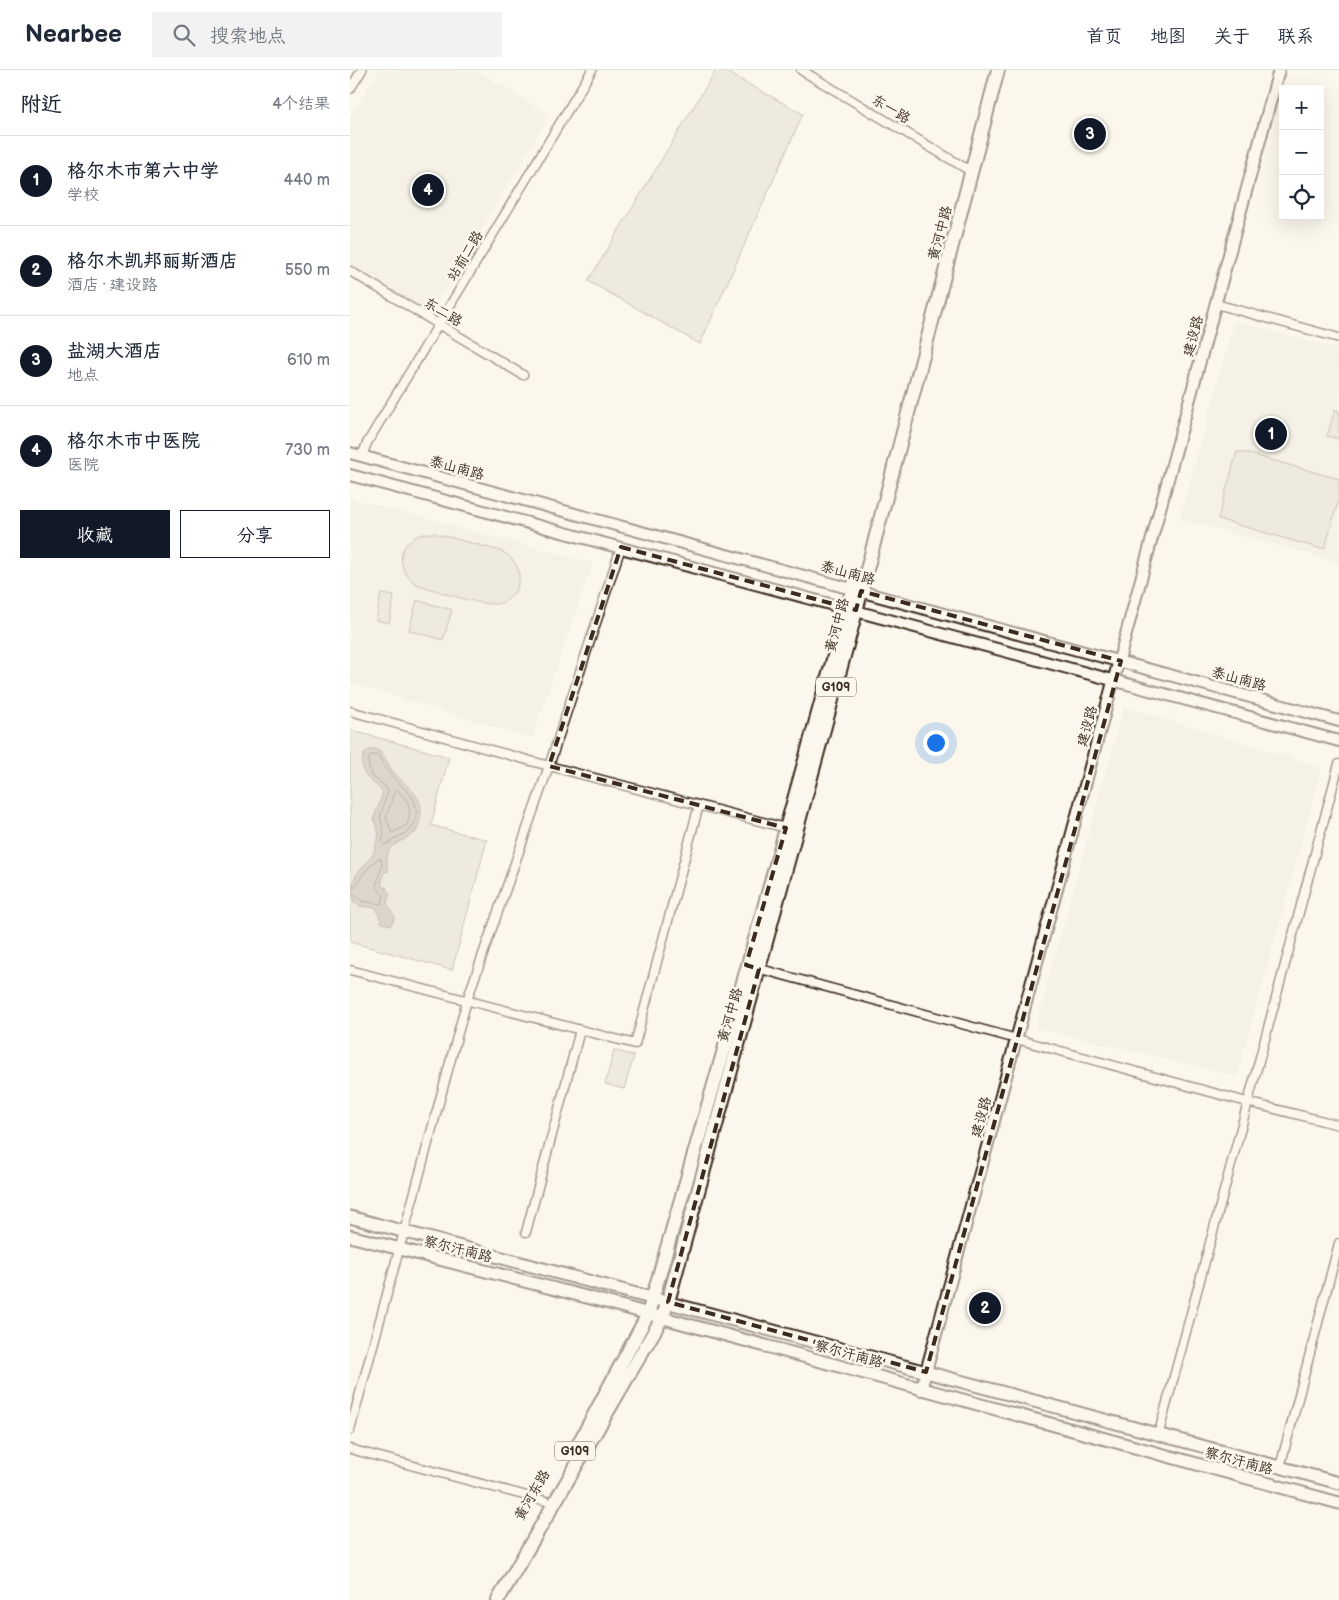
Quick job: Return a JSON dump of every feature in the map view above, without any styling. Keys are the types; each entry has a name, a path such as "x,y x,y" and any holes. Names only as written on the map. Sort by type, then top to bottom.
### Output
{"highway":[{"name":"黄河中路","path":"857,590 993,70"},
{"name":"黄河中路","path":"652,1298 732,1022 752,967 857,590 998,70"},
{"name":"黄河中路","path":"668,1302 786,828 852,608"},
{"name":"黄河东路","path":"489,1600 546,1501 648,1314 652,1298"},
{"name":"黄河东路","path":"498,1600 662,1318 668,1302"}],"main road":[{"name":"察尔汗南路","path":"350,1217 1158,1436 1339,1483"},
{"name":"察尔汗南路","path":"350,1236 598,1300 1339,1503"}],"street":[{"path":"350,89 362,70"},
{"name":"站前二路","path":"362,456 367,443 592,70"},
{"name":"东一路","path":"801,70 967,169"},
{"name":"建设路","path":"921,1390 1121,661 1279,70"},
{"name":"东二路","path":"350,271 523,375"},
{"path":"1216,304 1339,338"},
{"name":"泰山南路","path":"350,453 1339,721"},
{"path":"350,475 852,608 1114,682 1339,741"},
{"path":"350,1430 467,1000 549,766 621,547"},
{"path":"350,711 549,766 786,828"},
{"path":"1158,1436 1339,764"},
{"path":"350,970 635,1044 699,805"},
{"path":"752,967 1247,1102 1339,1125"},
{"path":"526,1232 580,1030"},
{"path":"1280,1467 1339,1243"},
{"path":"598,1300 603,1285"},
{"path":"350,1449 546,1501"}],"highlighted area":[{"path":"621,547 856,610 861,591 1121,661 926,1372 668,1302 759,969 746,965 786,828 549,766"}],"shaded area":[{"path":"379,70 476,70 550,115 431,313 350,264 350,117"},
{"path":"716,70 723,70 803,114 700,344 588,281"},
{"path":"1234,321 1339,349 1339,562 1180,519"},
{"path":"1335,410 1339,411 1339,439 1327,436"},
{"path":"1237,452 1243,452 1339,479 1339,498 1325,548 1318,548 1218,519"},
{"path":"350,498 593,563 532,738 350,683"},
{"path":"434,533 505,553 514,562 519,574 519,583 512,596 500,603 487,604 456,597 416,584 403,567 401,559 403,551 407,543 414,538 423,534"},
{"path":"381,594 394,596 389,623 376,620"},
{"path":"417,600 452,610 443,640 409,630"},
{"path":"1124,706 1322,767 1237,1076 1035,1028"},
{"path":"350,730 449,757 431,825 487,840 452,970 350,942"},
{"path":"614,1050 634,1056 624,1089 605,1084"}],"water":[{"path":"375,749 383,755 392,770 417,796 421,810 416,832 393,846 387,855 388,872 384,871 381,886 387,888 386,891 390,893 387,903 395,917 391,925 382,923 376,908 360,906 354,902 351,887 357,874 373,855 379,834 374,818 383,792 367,777 362,768 364,754 369,750"}],"place":[{"name":"盐湖大酒店","path":"1090,134"},
{"name":"格尔木市中医院","path":"428,190"},
{"name":"格尔木市第六中学","path":"1271,434"},
{"name":"格尔木凯邦丽斯酒店","path":"985,1308"}]}
